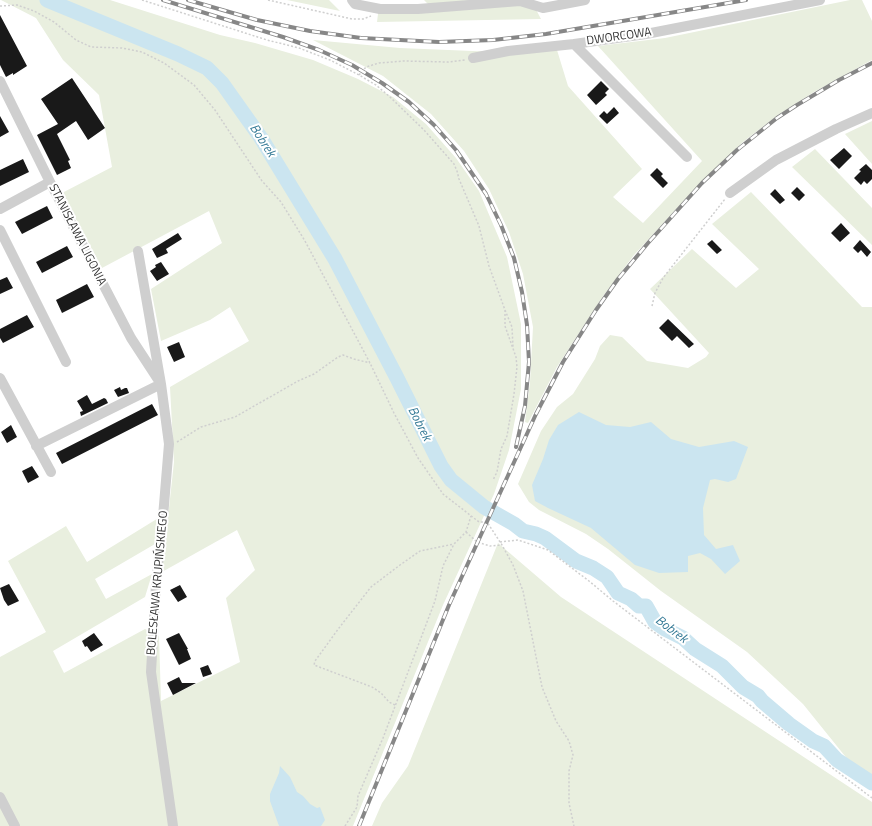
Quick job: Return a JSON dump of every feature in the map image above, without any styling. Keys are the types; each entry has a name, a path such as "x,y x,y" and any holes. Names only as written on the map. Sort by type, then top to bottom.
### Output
{"street":[{"path":"352,0 355,4 380,9 418,9 520,1 543,8 585,0"},
{"name":"DWORCOWA","path":"574,44 646,34 820,0"},
{"path":"473,58 574,44"},
{"name":"DWORCOWA","path":"574,44 687,157"},
{"name":"STANISŁAWA LIGONIA","path":"0,82 50,182 136,346 161,384"},
{"path":"730,193 776,160 836,129 872,113"},
{"path":"0,208 50,182"},
{"path":"0,230 66,362"},
{"name":"BOLESŁAWA KRUPIŃSKIEGO","path":"138,251 161,384 169,444 156,584 151,672 173,826"},
{"path":"136,346 153,340"},
{"path":"0,378 51,472"},
{"path":"36,446 161,384"},
{"path":"0,797 15,826"}],"path":[{"path":"142,0 266,40 298,48 330,60 376,85 390,96 424,130 454,164 479,226 489,266 512,327 513,349"},
{"path":"268,0 352,19 363,19 374,16 380,11 380,9"},
{"path":"0,6 17,5 34,11 54,22 76,40 91,47 122,48 142,52 164,63 194,85 215,110 262,181 281,202 304,241 370,363 418,458 443,494 479,522 487,522 513,565 522,591 542,687 556,721 568,741 573,755 569,771 569,803 574,826"},
{"path":"359,75 366,67 379,63 404,60 448,62 473,58"},
{"path":"652,306 655,293 663,278 730,193"},
{"path":"492,480 497,472 501,450 507,436 517,367 516,357 505,326 505,310"},
{"path":"169,444 174,444 201,427 235,417 298,381 314,374 338,357 343,355 370,363"},
{"path":"345,826 357,807 358,796 383,738 435,601 443,566 454,544 466,532 471,516"},
{"path":"466,532 477,542 490,546 502,545"},
{"path":"500,542 518,540 548,550 590,581 613,602 872,798"},
{"path":"395,706 372,687 314,665 315,661 371,587 420,552 454,544"}],"green space":[{"path":"1,0 110,0 220,35 255,43 313,60 358,79 393,97 426,124 456,158 479,191 507,257 521,324 521,389 509,450 494,494 443,605 353,826 0,826 0,657 46,632 8,561 66,526 87,562 160,517 155,544 95,579 106,599 152,574 145,597 53,651 64,673 145,629 159,636 161,701 240,662 226,598 255,570 237,530 162,572 174,462 170,387 249,341 230,307 210,320 161,341 151,289 222,243 209,211 102,268 62,193 112,167 99,95 63,60 36,18"},
{"path":"287,0 329,0 340,11"},
{"path":"424,0 531,0 541,19 377,22 379,6 430,6"},
{"path":"850,0 862,0 872,21 872,60 814,92 778,115 743,142 700,183 634,255 603,296 557,367 528,423 525,422 530,382 533,327 523,274 509,232 489,189 464,151 431,114 383,76 313,40 400,48 521,53 557,50 568,86 642,169 613,197 643,223 702,161 598,46 665,38"},
{"path":"872,121 872,164 845,134"},
{"path":"815,149 872,208 872,245 792,167"},
{"path":"751,192 862,307 872,307 872,780 853,766 803,704 747,652 661,591 608,549 586,534 539,510 529,502 518,484 541,431 557,407 573,394 595,359 600,346 610,335 622,337 647,361 688,368 706,357 709,353 650,289 692,249 736,288 759,269 712,224"},
{"path":"498,543 561,597 872,802 872,826 372,826 382,803 408,766"}],"water":[{"path":"579,412 606,425 630,427 651,422 671,439 699,447 734,441 748,447 736,479 728,482 715,479 710,480 703,508 704,535 716,549 733,545 740,561 725,574 711,559 700,553 688,556 688,572 659,573 635,565 591,528 535,501 532,485 549,440 558,425"},
{"path":"280,766 290,777 297,792 310,804 317,808 320,807 325,820 321,826 279,826 270,801 270,794 279,773"}],"building":[{"path":"0,15 27,66 13,75 13,73 6,77 0,65"},
{"path":"72,78 105,128 88,140 76,121 57,134 70,160 68,161 71,168 57,175 37,135 58,124 41,99"},
{"path":"601,81 609,89 605,93 607,95 596,105 587,95"},
{"path":"614,107 619,113 607,124 599,116 604,111 607,114"},
{"path":"0,116 9,132 0,137"},
{"path":"844,148 852,156 839,169 830,160"},
{"path":"23,159 29,172 0,186 0,170"},
{"path":"866,164 872,170 872,179 867,184 864,181 861,185 854,178 861,171 859,170"},
{"path":"657,168 663,174 661,176 668,183 663,188 650,175"},
{"path":"797,187 805,195 799,201 791,193"},
{"path":"775,189 785,200 780,204 770,194"},
{"path":"47,206 53,218 22,234 15,222"},
{"path":"841,223 850,233 840,242 831,233"},
{"path":"178,233 182,239 166,249 168,253 157,258 152,249"},
{"path":"712,240 722,250 717,254 707,244"},
{"path":"860,240 871,252 867,257 861,250 858,253 853,248"},
{"path":"67,246 73,257 42,273 36,262"},
{"path":"161,262 169,274 157,281 150,271 156,267 155,265"},
{"path":"7,277 13,288 0,294 0,280"},
{"path":"87,284 94,297 62,313 56,300"},
{"path":"27,315 34,327 3,343 0,338 0,329"},
{"path":"668,319 694,344 689,348 677,336 672,341 659,328"},
{"path":"179,342 185,357 174,362 167,347"},
{"path":"120,387 121,390 127,388 129,393 118,397 114,390"},
{"path":"87,395 92,404 104,398 108,403 81,416 80,412 83,411 77,401"},
{"path":"152,404 158,415 62,464 56,453"},
{"path":"11,425 17,437 7,443 1,432"},
{"path":"32,466 39,477 28,483 22,471"},
{"path":"9,584 19,601 8,606 4,600 0,588"},
{"path":"180,585 187,597 178,602 170,590"},
{"path":"94,633 103,645 91,652 87,646 85,647 82,641"},
{"path":"179,633 188,649 191,659 179,665 166,639"},
{"path":"208,665 212,674 203,677 200,668"},
{"path":"179,677 182,683 196,683 173,695 167,683"}],"waterway":[{"name":"Bobrek","path":"47,0 178,54 207,68 222,83 261,138 335,259 441,466 451,480 484,507 514,524 523,531 545,538 576,561 593,568 607,577 618,593 631,599 639,606 646,606 655,622 683,638 695,649 722,666 743,687 758,696 789,724 813,741 824,746 837,760 872,783"}],"railway":[{"path":"163,0 283,37 319,50 352,65 382,83 409,102 434,125 456,150 486,194 501,225 514,258 522,292 527,325 529,362 525,406 516,447"},
{"path":"188,0 257,20 310,31 361,38 439,42 493,40 546,34 746,0"},
{"path":"359,826 449,605 536,414 563,362 596,310 618,279 648,243 702,183 737,150 777,118 797,105 839,80 872,63"}]}
